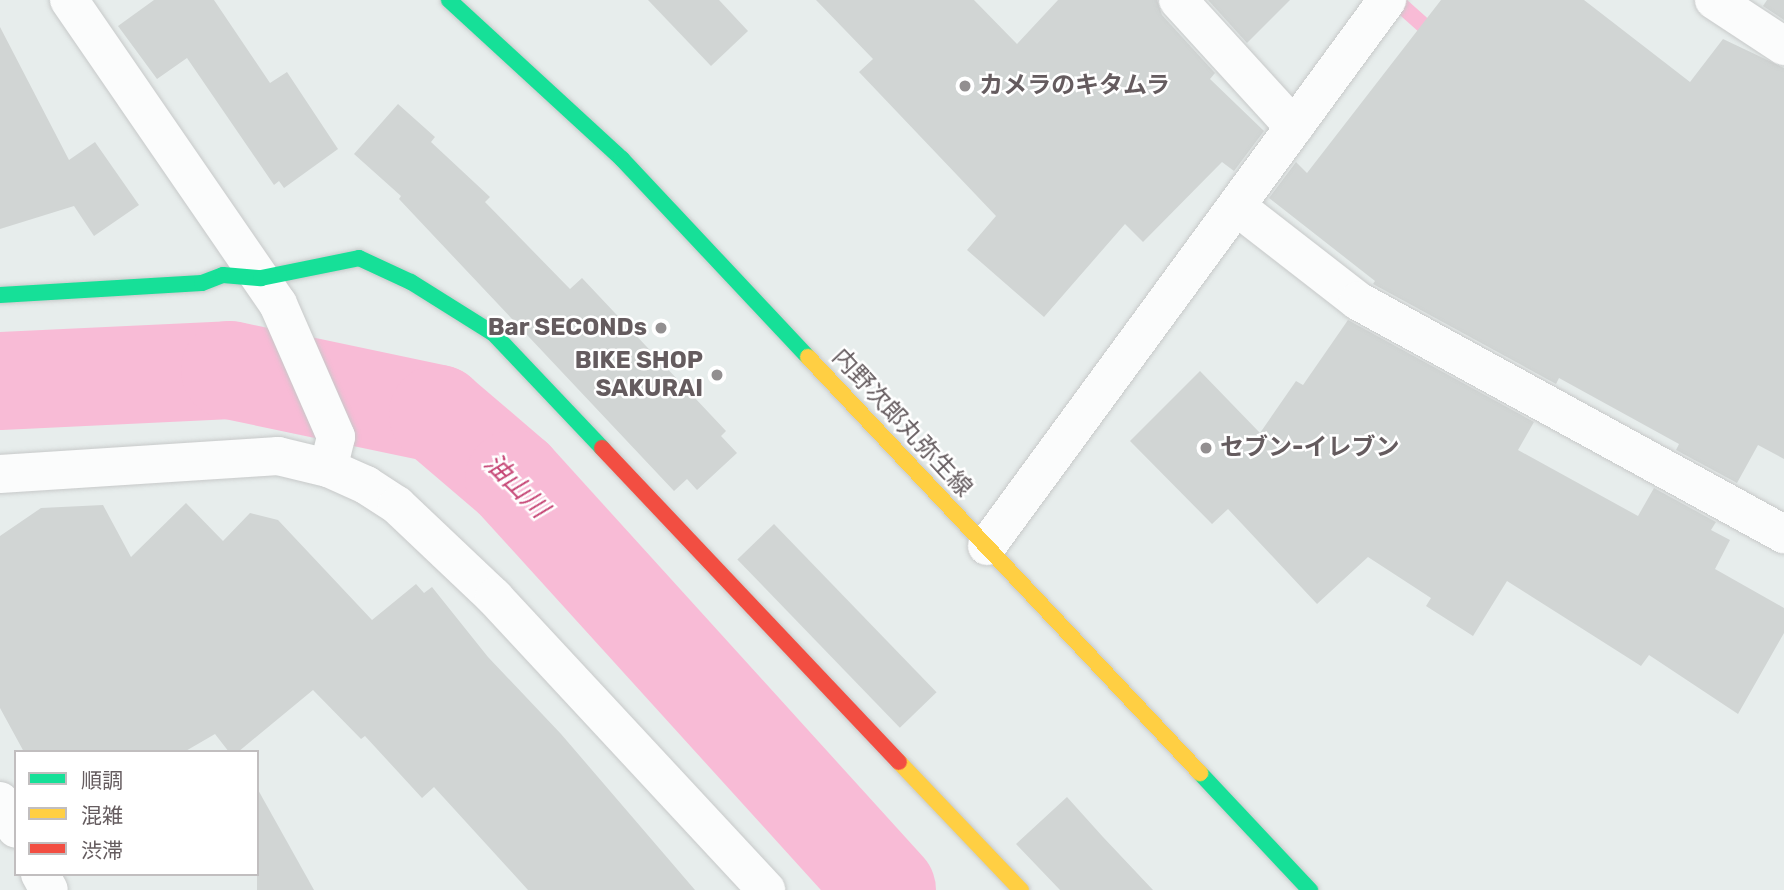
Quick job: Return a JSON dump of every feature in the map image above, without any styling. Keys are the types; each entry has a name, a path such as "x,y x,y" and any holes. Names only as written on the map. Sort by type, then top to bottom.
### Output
{"street":[{"path":"69,0 269,290 332,453 397,505 494,597 766,890"},
{"name":"内野次郎丸弥生線","path":"449,0 622,159 1310,890"},
{"path":"1178,0 1294,127"},
{"path":"1714,0 1784,46"},
{"path":"987,546 1381,9"},
{"path":"1237,208 1358,300 1784,534"},
{"path":"0,295 202,283 223,275 269,290 359,258 411,282 494,334 1021,890"},
{"path":"0,474 332,453"},
{"path":"0,801 14,826"}],"building":[{"path":"154,0 214,0 270,83 287,72 338,149 284,188 279,181 274,185 187,58 157,79 118,26"},
{"path":"648,0 719,0 748,31 711,66"},
{"path":"816,0 974,0 1017,44 1058,0 1157,0 1162,15 1215,73 1210,79 1264,131 1234,171 1222,162 1143,242 1125,224 1044,317 967,250 996,216 859,72 873,59"},
{"path":"1208,0 1290,0 1247,43"},
{"path":"1441,0 1584,0 1690,82 1723,39 1784,68 1784,459 1758,445 1737,483 1676,450 1679,444 1559,378 1556,384 1373,284 1375,281 1269,198 1296,162 1307,173"},
{"path":"1767,0 1784,0 1784,20 1763,6"},
{"path":"0,27 69,160 95,142 139,205 94,236 74,206 0,229"},
{"path":"398,104 435,137 431,142 490,197 485,202 570,289 582,278 726,431 721,436 737,453 697,490 687,479 674,491 399,199 401,196 354,154"},
{"path":"1348,320 1534,422 1518,450 1638,516 1654,488 1716,522 1711,530 1730,540 1715,569 1784,608 1784,633 1738,714 1649,655 1641,666 1507,581 1473,636 1426,606 1431,598 1368,557 1317,604 1228,509 1212,524 1130,441 1200,371 1260,433 1296,381 1303,385"},
{"path":"186,503 223,541 250,513 278,520 372,620 416,584 424,593 432,587 488,657 561,734 695,890 528,890 434,787 422,798 365,736 361,739 313,690 240,750 227,750 215,734 187,750 23,750 0,708 0,536 41,508 103,505 131,557"},
{"path":"774,524 937,692 900,728 737,559"},
{"path":"259,792 314,890 257,890 259,876"},
{"path":"1067,797 1153,890 1060,890 1016,844"}],"waterway":[{"path":"1395,0 1439,39"},
{"name":"油山川","path":"0,381 230,370 438,414 514,479 887,890"}],"traffic: fast":[{"path":"449,0 622,159 808,357"},
{"path":"0,295 202,283 223,275 261,278 359,258 411,282 494,334 602,448"},
{"path":"1200,773 1310,890"}],"traffic: slow":[{"path":"808,357 1200,773"},
{"path":"899,762 1021,890"}],"traffic: jam":[{"path":"602,448 899,762"}],"place":[{"name":"カメラのキタムラ","path":"965,86"},
{"name":"Bar SECONDs","path":"661,328"},
{"name":"BIKE SHOP SAKURAI","path":"717,375"},
{"name":"セブン-イレブン","path":"1206,448"}]}
